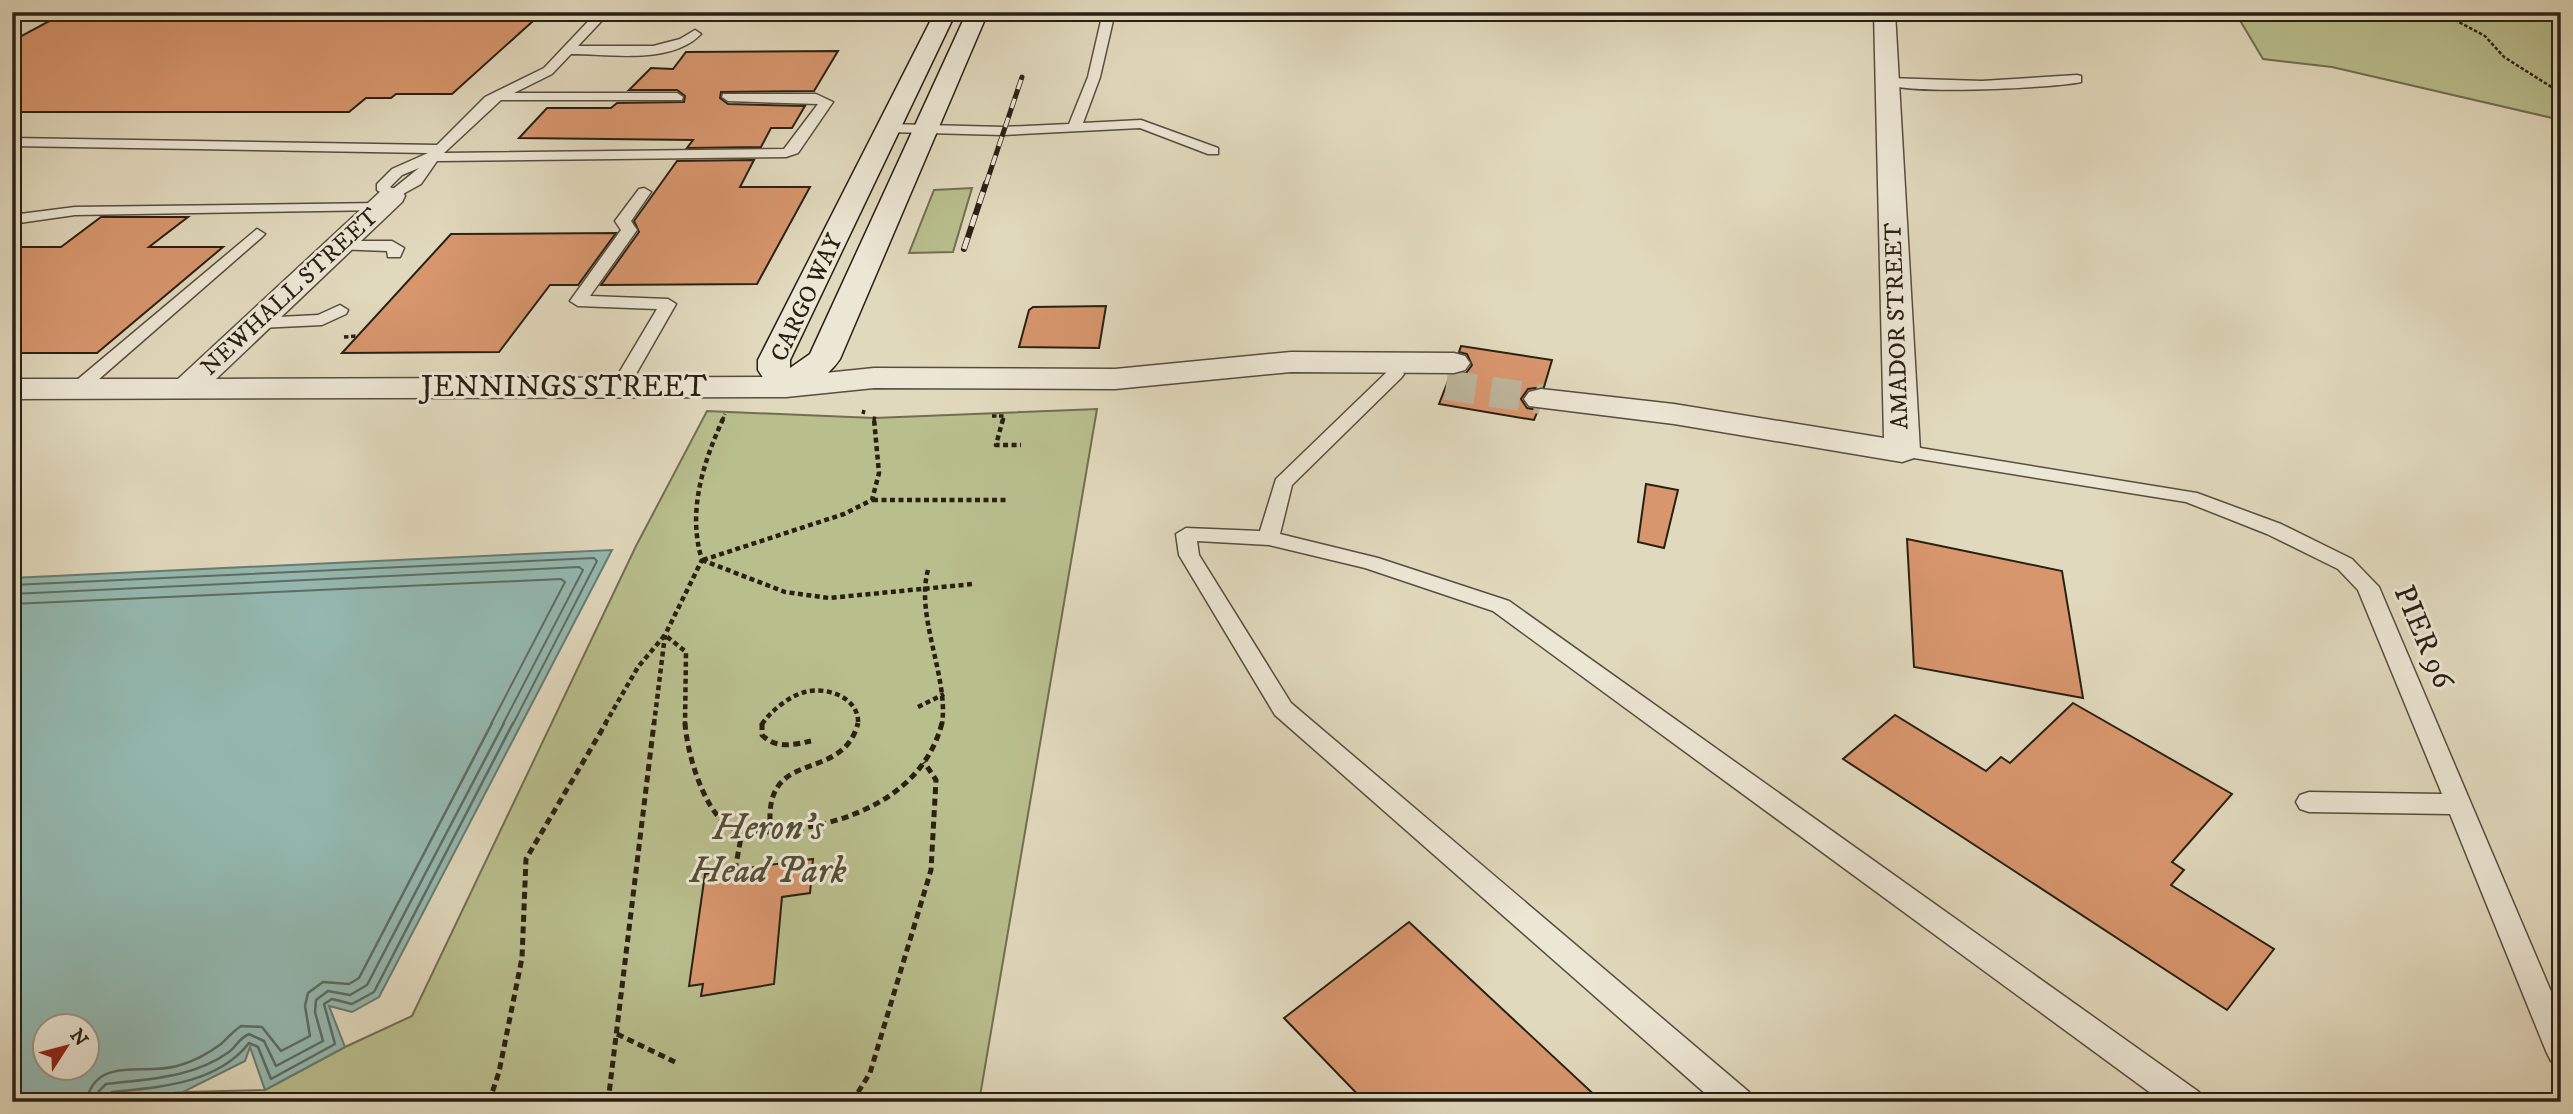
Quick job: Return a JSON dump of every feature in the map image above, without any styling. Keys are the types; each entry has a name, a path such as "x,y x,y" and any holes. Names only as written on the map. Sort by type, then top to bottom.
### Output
{"street":[{"path":"12,16 19,12"},
{"name":"CARGO WAY","path":"946,12 774,360 774,370 786,387 824,359 978,12"},
{"name":"AMADOR STREET","path":"1544,388 1674,414 1902,451 1884,12"},
{"name":"NEWHALL STREET","path":"188,387 386,202"},
{"name":"JENNINGS STREET","path":"12,390 188,387 786,387 874,378 1115,379 1291,362 1342,362"},
{"path":"1342,362 1450,374 1395,374 1342,362"}],"lane":[{"path":"12,220 75,211 386,202 413,185 426,172 436,153 490,100 548,71 604,12"},
{"path":"1075,125 1094,77 1109,12"},
{"path":"711,16 862,18"},
{"path":"569,50 652,49 685,44 695,34"},
{"path":"1887,82 1966,85 2077,79"},
{"path":"499,97 677,97"},
{"path":"12,142 436,153 786,153 793,150 826,102 816,98 728,97"},
{"path":"889,128 1003,131 1075,125 1142,124 1213,151"},
{"path":"620,388 668,304 578,301 629,230 624,221 644,192"},
{"path":"77,389 257,234"},
{"path":"340,246 392,246 396,248 394,254"},
{"path":"259,323 322,320 340,310"},
{"path":"1269,538 1283,483 1395,374"},
{"name":"PIER 96","path":"1902,451 2190,497 2274,529 2345,564 2368,587 2561,1051"},
{"path":"1738,1102 1283,709 1189,555 1186,534 1269,538 1371,563 1501,606 2188,1102"},
{"path":"2309,802 2460,804"}],"path":[{"path":"2440,12 2486,39 2501,50 2504,57 2561,93"},
{"path":"872,500 879,473 873,430 875,414"},
{"path":"992,416 1004,416 996,445 1021,445"},
{"path":"718,428 701,480 696,513 698,551 702,560 785,592 829,598 973,584"},
{"path":"489,1102 499,1072 522,958 526,859 638,667 666,635 702,560 844,514 872,500 1008,500"},
{"path":"666,635 686,652 682,714 688,752 697,778 721,820 742,832 817,829 852,817 885,800 903,786 924,762 943,725 944,694 931,648 931,626 922,588 928,570"},
{"path":"607,1102 666,635"},
{"path":"771,832 768,810 778,784 803,768 836,757 846,750 857,727 858,718 853,705 835,694 814,690 786,702 762,723 762,735 774,744 794,745 811,741"},
{"path":"918,707 944,694"},
{"path":"852,1102 870,1073 931,870 936,780 924,762"},
{"path":"735,870 742,832"},
{"path":"617,1034 675,1062"}],"green space":[{"path":"2235,12 2561,12 2561,120 2332,67 2263,59"},
{"path":"972,188 953,252 909,253 934,190"},
{"name":"Heron's Head Park","path":"1097,409 979,1102 77,1102 183,1092 265,1090 345,1047 412,1016 636,546 707,411 874,418"}],"water":[{"path":"612,550 379,997 352,1012 329,1006 345,1047 265,1090 250,1047 245,1061 183,1092 77,1102 12,1102 12,578"}],"building":[{"path":"66,12 543,12 452,94 396,94 391,98 366,98 349,112 12,112 12,41"},
{"path":"838,51 814,91 721,92 720,98 728,104 805,106 792,128 771,128 761,147 687,148 693,140 519,138 547,108 611,108 617,103 684,102 685,96 677,90 629,90 651,68 673,69 686,52"},
{"path":"754,160 740,187 810,187 757,284 601,285 639,232 634,221 677,161"},
{"path":"101,217 188,217 149,247 223,247 97,353 12,353 12,247 61,247"},
{"path":"616,233 578,285 550,285 499,352 342,353 451,234"},
{"path":"1106,306 1099,348 1019,347 1029,310 1033,307"},
{"path":"1461,346 1552,360 1544,387 1528,389 1521,399 1527,408 1538,410 1534,420 1439,404 1450,376 1466,373 1472,365 1467,354 1459,352"},
{"path":"1646,484 1678,490 1664,548 1638,542"},
{"path":"1907,539 2062,571 2083,698 1914,667"},
{"path":"2073,703 2232,794 2172,862 2184,870 2171,885 2274,949 2227,1010 1843,759 1895,715 1986,771 2001,757 2010,763"},
{"path":"813,859 810,893 782,897 774,984 701,996 703,984 689,986 705,874"},
{"path":"1409,922 1602,1102 1365,1102 1284,1018"}],"tunnel":[{"path":"1446,385 1541,399"}],"railway":[{"path":"986,184 1022,77"},
{"path":"964,249 986,183"}]}
